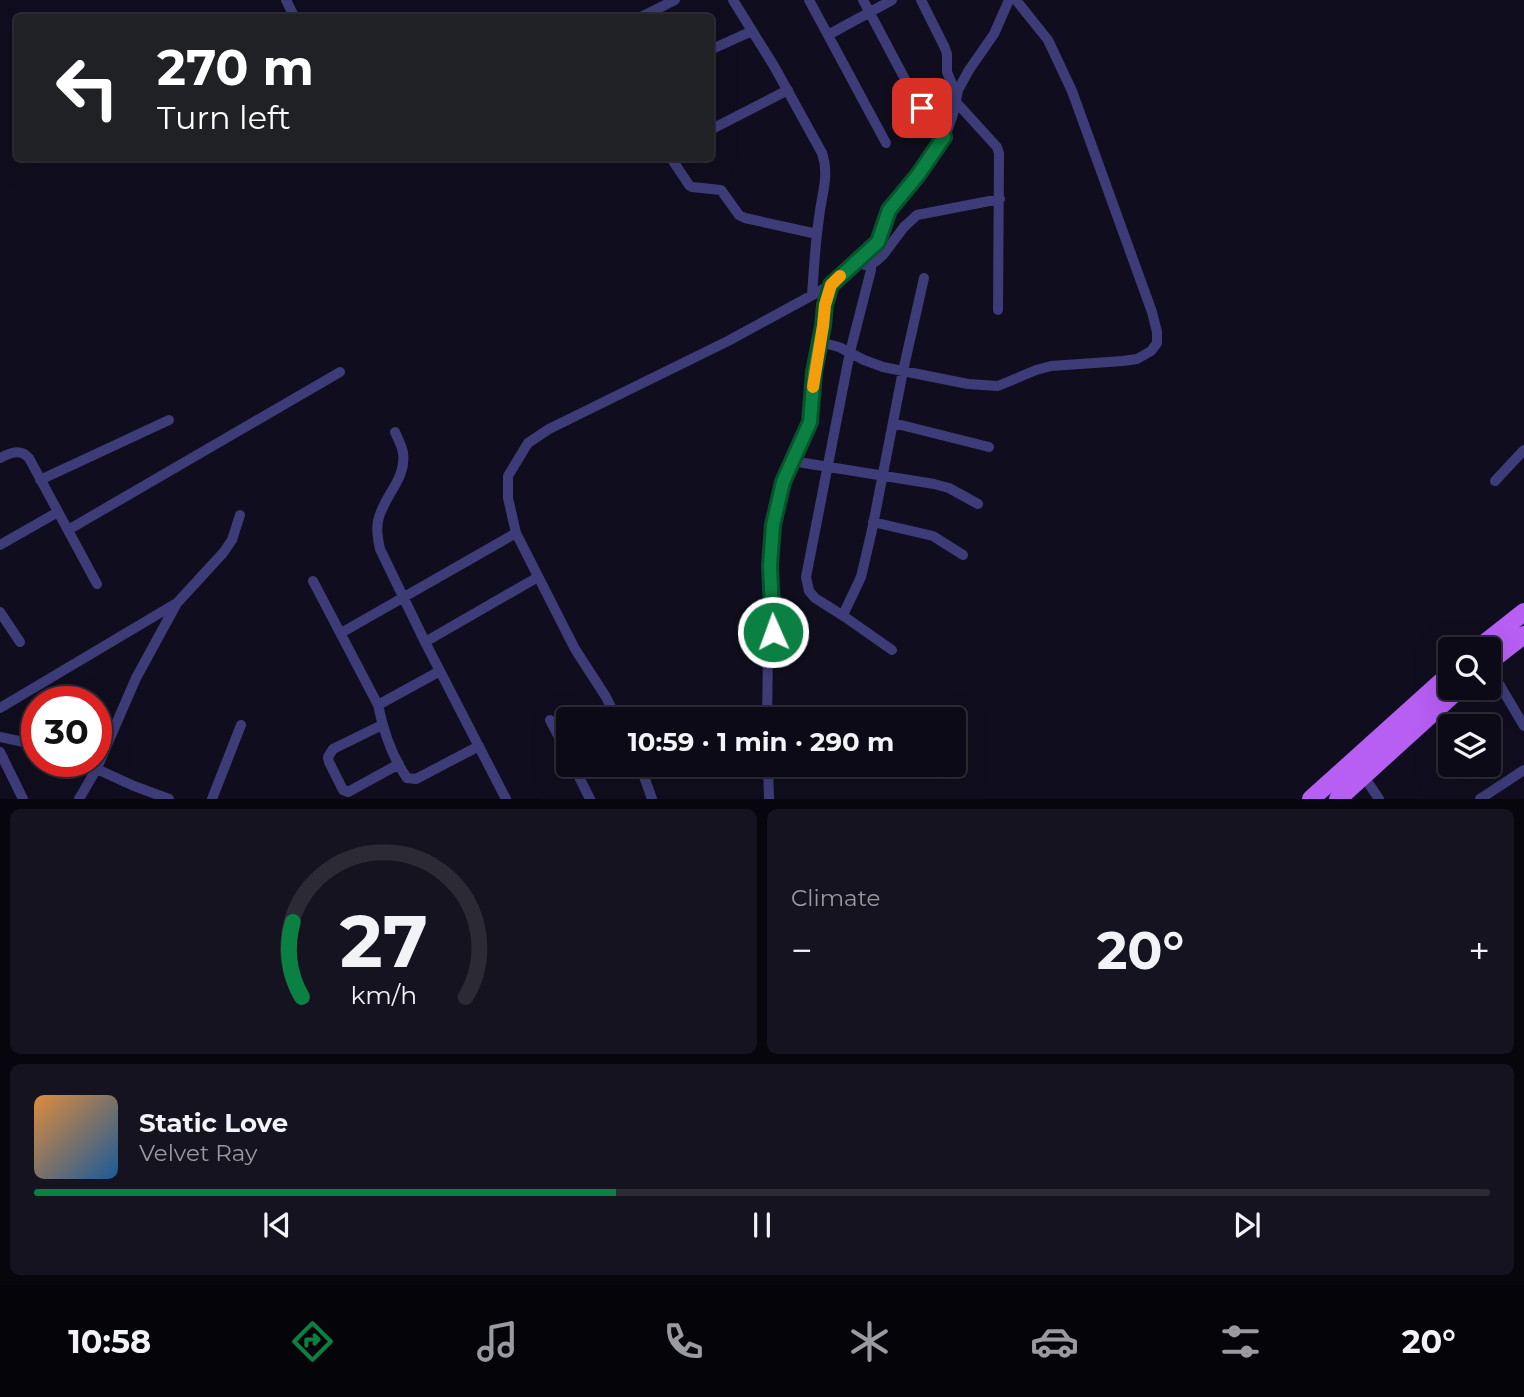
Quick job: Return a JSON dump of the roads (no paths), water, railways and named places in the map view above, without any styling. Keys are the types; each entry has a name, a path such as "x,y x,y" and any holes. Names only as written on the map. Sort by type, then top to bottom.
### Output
{"main road":[{"path":"1500,637 1524,612"},
{"path":"1501,646 1524,635"},
{"path":"1311,799 1438,685"},
{"path":"1338,799 1447,700"}],"street":[{"path":"647,14 675,0"},
{"path":"733,0 788,90 825,162 827,171 819,216 812,295"},
{"path":"809,0 886,143"},
{"path":"863,0 916,100 944,137"},
{"path":"828,36 892,0"},
{"path":"921,0 945,48 947,72 956,99 997,147 999,153 998,310"},
{"path":"611,707 575,649 516,533 508,498 508,476 528,443 549,429 728,341 831,285 878,242 889,210 918,175 944,137 969,70 994,34 1009,0"},
{"path":"820,342 839,346 883,367 968,384 998,386 1051,366 1137,359 1157,344 1152,312 1072,91 1048,40 1016,0"},
{"path":"714,48 752,31"},
{"path":"714,128 788,90"},
{"path":"673,161 689,185 699,189 721,190 739,215 817,234"},
{"path":"849,269 871,263 883,255 904,227 917,215 1000,199"},
{"path":"871,263 850,352 806,584 816,598 892,650"},
{"path":"842,615 861,576 924,278"},
{"path":"767,707 768,653 773,632 770,566 773,525 783,482 810,422 814,372 831,285"},
{"path":"68,530 340,372"},
{"path":"40,480 169,420"},
{"path":"893,423 989,447"},
{"path":"395,432 403,451 404,465 378,521 380,549 506,799"},
{"path":"1495,481 1524,450"},
{"path":"0,458 18,451 25,453 97,584"},
{"path":"792,461 941,486 978,504"},
{"path":"0,545 58,512"},
{"path":"112,733 136,678 177,603 223,553 232,540 240,515"},
{"path":"873,522 933,536 963,555"},
{"path":"341,633 516,533"},
{"path":"425,642 538,577"},
{"path":"313,581 378,705 382,725 407,778 416,779 479,746"},
{"path":"0,708 177,603"},
{"path":"0,612 20,642"},
{"path":"378,705 440,671"},
{"path":"1501,686 1524,726"},
{"path":"550,720 556,732"},
{"path":"212,799 241,725"},
{"path":"382,725 333,749 328,757 329,762 344,795 399,764"},
{"path":"0,737 21,742"},
{"path":"0,752 23,799"},
{"path":"1353,760 1379,799"},
{"path":"1480,799 1524,770"},
{"path":"112,775 169,799"},
{"path":"79,799 92,777"},
{"path":"579,777 590,799"},
{"path":"644,777 652,799"},
{"path":"768,777 769,799"}]}
